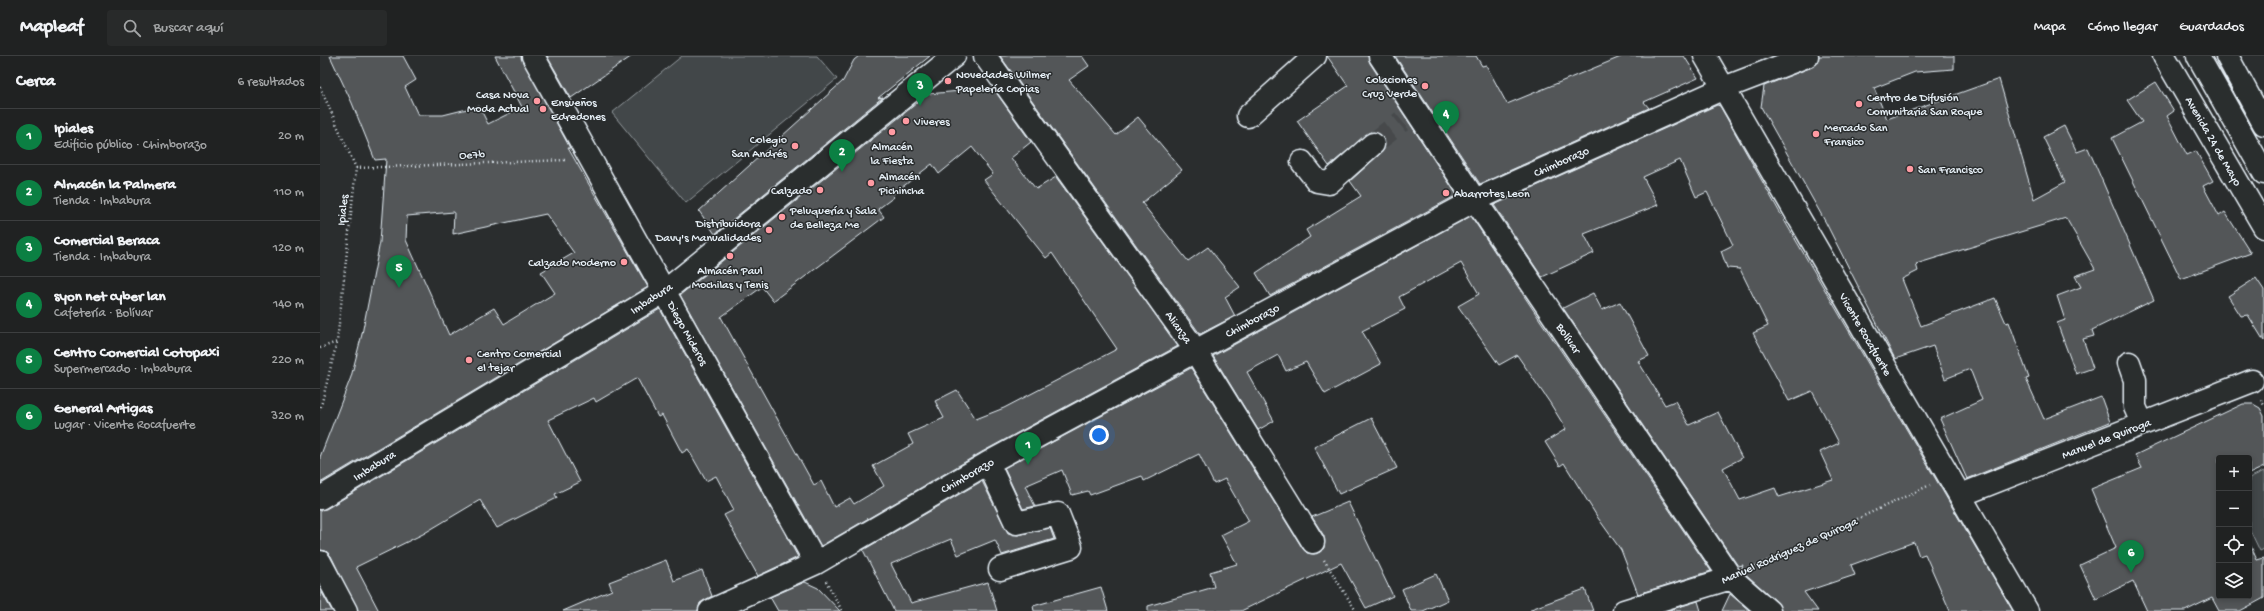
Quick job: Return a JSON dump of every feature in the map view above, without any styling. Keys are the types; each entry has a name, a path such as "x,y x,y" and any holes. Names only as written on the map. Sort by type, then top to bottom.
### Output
{"street":[{"name":"Diego Mideros","path":"533,56 588,158 665,291 816,563"},
{"name":"Imbabura","path":"320,498 665,291 954,56"},
{"name":"Alianza","path":"985,56 1195,351 1313,542"},
{"path":"1248,116 1315,56"},
{"name":"Bolívar","path":"1380,56 1409,116 1475,200 1731,578 1769,611"},
{"name":"Vicente Rocafuerte","path":"1705,56 2027,611"},
{"name":"Chimborazo","path":"710,611 816,563 988,463 1475,200 1724,88 1807,56"},
{"name":"Avenida 24 de Mayo","path":"2164,56 2264,227"},
{"path":"2198,56 2264,173"},
{"path":"2232,60 2264,124"},
{"path":"1302,162 1317,181 1329,183 1373,144"},
{"path":"2129,363 2134,380 2136,407 2142,424"},
{"name":"Manuel de Quiroga","path":"1961,495 2252,381"},
{"path":"988,463 1016,523 1058,514 1071,547 1000,569"},
{"path":"320,562 346,611"},
{"name":"Manuel Rodriguez de Quiroga","path":"1624,611 1731,578"}],"path":[{"path":"320,87 356,168"},
{"name":"Oe7b","path":"356,168 588,158"},
{"name":"Ipiales","path":"320,410 337,342 356,168"},
{"path":"320,348 337,342"},
{"name":"Manuel Rodriguez de Quiroga","path":"1731,578 1949,477"},
{"path":"1313,542 1356,611"},
{"path":"816,563 842,611"}],"shaded area":[{"path":"682,56 817,56 837,79 686,203 612,113"},
{"path":"2264,471 2264,549 2260,551 2252,534 2252,477"}],"building":[{"path":"330,56 403,56 416,80 405,87 418,115 443,115 479,106 488,124 522,107 495,56 521,56 570,148 568,148 648,287 320,483 320,457 351,377 362,334 380,242 386,159 375,160 352,103","holes":["454,212 453,234 546,214 574,253 541,272 555,293 504,324 494,308 449,335 406,240 407,216"]},
{"path":"547,56 632,56 571,98"},
{"name":"Colegio San Andrés","path":"859,56 930,56 878,98 883,97 715,234 699,211 843,81 854,60"},
{"path":"1000,56 1082,56 1089,66 1069,80 1116,135 1138,117 1182,170 1142,203 1188,261 1208,247 1240,287 1225,297 1235,316 1200,334"},
{"path":"1327,56 1368,56 1370,63 1457,195 1270,296 1256,273 1310,237 1306,230 1361,196 1350,181 1385,148 1385,141 1382,135 1377,132 1370,132 1329,166 1297,121 1348,86"},
{"path":"1395,56 1476,56 1482,66 1486,65 1507,104 1623,56 1684,56 1698,78 1644,102 1649,108 1480,184"},
{"path":"1819,56 1954,56 1954,69 1915,72 1874,88 1887,119 1999,79 2034,199 2065,182 2043,137 2064,126 2077,152 2088,148 2154,300 2092,330 2094,336 2083,339 2093,368 2076,374 2057,323 2065,320 2057,296 2081,287 2075,276 2095,269 2066,218 1916,264 1918,271 1902,279 1921,326 1995,298 2006,323 2009,322 2029,378 2026,379 2044,419 2101,397 2110,422 1967,479 1940,419 1982,400 1970,369 1945,379 1933,346 1895,359 1826,223 1761,107 1764,86 1812,67 1817,64"},
{"path":"2156,82 2174,111 2167,116 2187,155 2196,151 2213,181 2203,186 2219,216 2225,212 2251,253 2181,279 2112,138 2142,122 2127,100"},
{"path":"993,88 1031,142 1011,158 1036,189 1056,177 1178,346 982,452 821,546 680,295 928,94","holes":["972,147 993,174 984,180 1046,258 1052,253 1117,349 1004,408 976,419 957,390 935,401 944,418 908,434 913,444 873,466 884,486 854,504 850,498 834,507 821,481 814,485 721,317 762,287 773,301 884,217 878,209 894,197 892,195 932,164 939,174"]},
{"path":"1717,105 1720,106 1784,220 2013,611 1950,611 1925,554 1919,556 1914,542 1851,565 1855,575 1804,592 1818,611 1781,611 1777,602 1741,570 1743,565 1738,566 1563,308 1593,293 1602,310 1620,302 1649,356 1638,361 1665,405 1675,401 1689,425 1718,412 1742,458 1723,468 1740,500 1775,488 1779,497 1833,480 1820,452 1839,443 1812,391 1789,401 1753,333 1768,326 1740,269 1727,268 1721,251 1733,245 1707,192 1696,197 1680,160 1643,177 1658,205 1584,234 1594,253 1542,277 1494,205"},
{"path":"1471,216 1711,571 1638,594 1621,550 1598,518 1564,463 1560,466 1545,442 1566,429 1550,403 1517,355 1499,365 1458,306 1479,294 1461,263 1399,297 1405,309 1362,331 1381,364 1325,394 1306,362 1286,371 1278,355 1247,372 1274,421 1258,430 1213,356"},
{"path":"2256,278 2264,290 2264,341 2248,315 2241,316 2228,296"},
{"path":"660,309 798,557 758,576 724,515 734,510 716,476 706,481 688,449 682,453 662,415 658,417 637,378 596,402 594,398 548,420 580,482 555,494 557,498 497,528 480,500 423,534 356,567 379,611 358,611 331,556 326,551 320,550 320,510 326,509"},
{"path":"1191,368 1303,549 1307,553 1314,554 1320,552 1324,548 1324,536 1312,517 1348,502 1393,596 1366,608 1341,563 1241,611 1148,611 1148,606 1214,587 1210,572 1237,564 1221,535 1249,521 1225,479 1214,484 1199,454 1144,481 1142,476 1090,495 1088,491 1072,495 1062,470 1025,486 1035,506 1023,509 1004,468"},
{"path":"2243,404 2253,404 2260,408 2264,416 2264,467 2252,473 2252,455 2216,455 2216,599 2252,599 2252,549 2257,560 2264,558 2264,598 2240,611 2219,611 2212,598 2185,611 2147,611 2133,581 2096,599 2080,565 2116,548 2091,489 2142,468 2135,455"},
{"path":"1371,418 1397,468 1339,494 1314,447"},
{"path":"982,481 1008,533 1018,535 1050,528 1054,539 1002,555 995,540 958,555 951,539 891,564 911,603 988,582 997,611 894,611 863,550"},
{"path":"666,560 674,581 702,570 712,596 700,603 698,611 563,611 612,590 609,582"},
{"path":"1436,574 1448,600 1423,611 1411,611 1402,589"},
{"path":"805,582 818,588 840,611 778,611 770,597"},
{"path":"1101,587 1108,611 1034,611 1033,606"},
{"path":"320,589 332,611 320,611"},
{"path":"1585,589 1593,611 1531,611 1531,609"},
{"path":"1730,594 1750,611 1722,611"},
{"path":"1698,601 1701,611 1666,611"}],"tunnel":[{"path":"1373,144 1402,121"}],"place":[{"name":"Novedades Wilmer Papelería Copias","path":"948,81"},
{"name":"Colaciones Cruz Verde","path":"1425,86"},
{"name":"Casa Nova Moda Actual","path":"537,101"},
{"name":"Centro de Difusión Comunitaria San Roque","path":"1859,104"},
{"name":"Comercial Beraca","path":"920,106"},
{"name":"Ensueños Edredones","path":"543,109"},
{"name":"Viveres","path":"906,121"},
{"name":"Almacén la Fiesta","path":"892,132"},
{"name":"syon net cyber lan","path":"1446,134"},
{"name":"Mercado San Fransico","path":"1816,134"},
{"name":"Colegio San Andrés","path":"795,146"},
{"name":"San Francisco","path":"1910,169"},
{"name":"Almacén la Palmera","path":"842,172"},
{"name":"Almacén Pichincha","path":"871,183"},
{"name":"Calzado","path":"820,190"},
{"name":"Abarrotes Leon","path":"1446,193"},
{"name":"Peluquería y Sala de Belleza Me","path":"782,217"},
{"name":"Distribuidora Davy's Manualidades","path":"769,230"},
{"name":"Almacén Paul Mochilas y Tenis","path":"730,256"},
{"name":"Calzado Moderno","path":"624,262"},
{"name":"Centro Comercial Cotopaxi","path":"399,288"},
{"name":"Centro Comercial el tejar","path":"469,360"},
{"name":"Ipiales","path":"1028,465"},
{"name":"General Artigas","path":"2131,573"}]}
